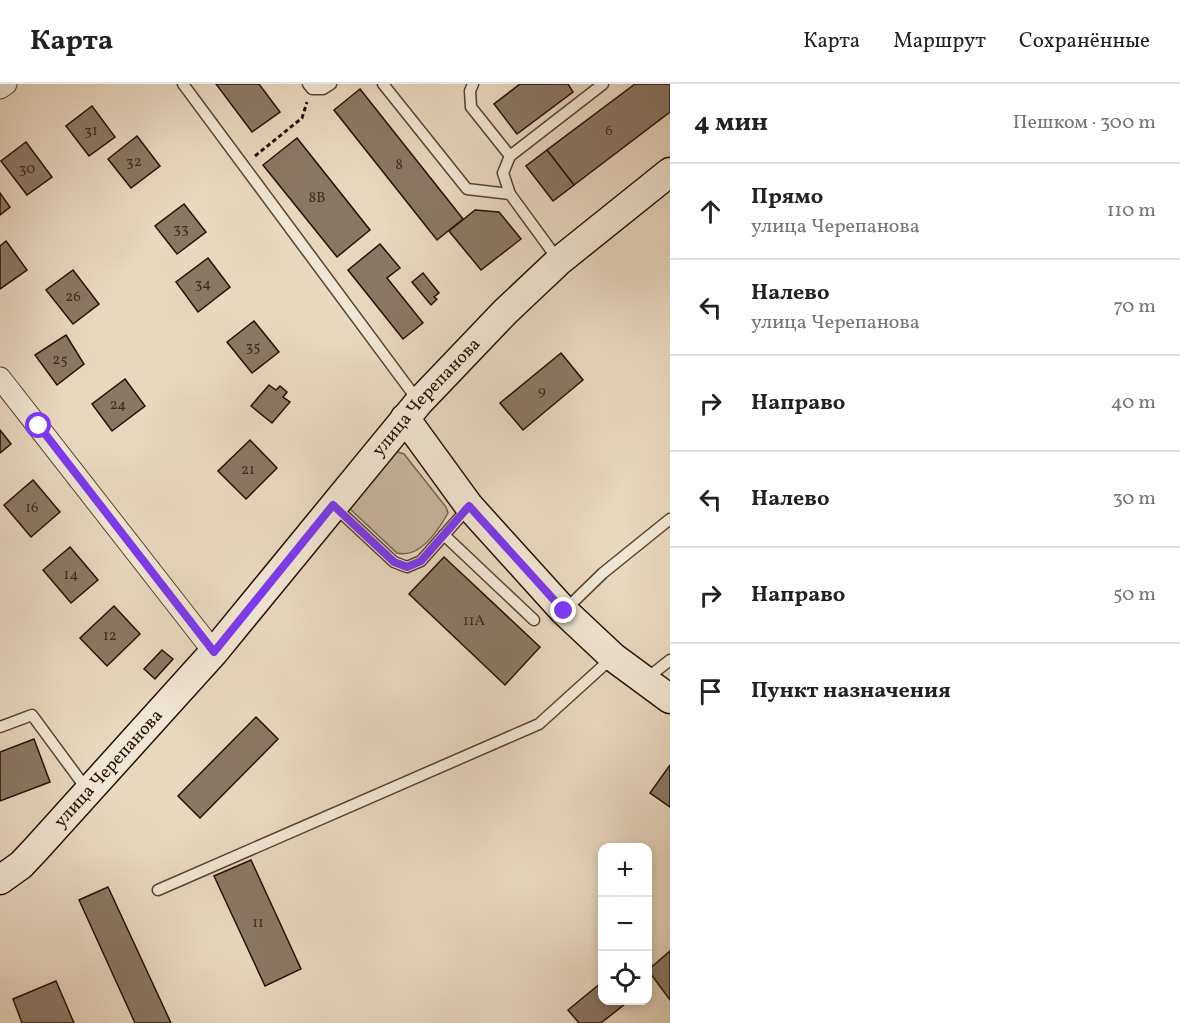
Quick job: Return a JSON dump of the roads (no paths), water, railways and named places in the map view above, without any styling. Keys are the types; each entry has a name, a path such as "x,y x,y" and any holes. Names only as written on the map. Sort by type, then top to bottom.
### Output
{"main road":[{"name":"улица Черепанова","path":"0,880 21,865 214,652 412,410 505,312 559,261 670,172"},
{"path":"412,410 469,506 564,611 614,657 670,699"}],"street":[{"path":"0,88 6,84"},
{"path":"0,378 214,652"}],"lane":[{"path":"183,84 244,165 412,410"},
{"path":"310,86 323,89 331,84"},
{"path":"382,84 467,189 510,194"},
{"path":"473,84 470,91 471,106 510,156"},
{"path":"559,261 510,194 503,173 510,156 603,84"},
{"path":"333,505 394,562 407,567 421,561 469,506"},
{"path":"564,611 603,573 670,519"},
{"path":"444,535 534,620"},
{"path":"158,890 539,724 614,657"},
{"path":"644,681 670,660"},
{"path":"0,727 32,715 88,792"}]}
